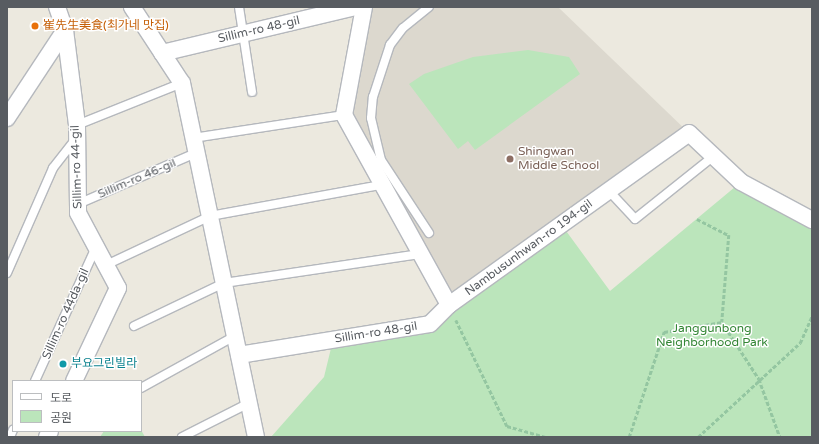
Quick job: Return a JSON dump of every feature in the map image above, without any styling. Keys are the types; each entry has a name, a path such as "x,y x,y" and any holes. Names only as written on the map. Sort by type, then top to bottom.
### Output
{"street":[{"name":"Sillim-ro 44-gil","path":"57,7 65,30 76,133 78,213 118,288 74,380"},
{"path":"132,7 182,83 256,437"},
{"name":"Sillim-ro 48-gil","path":"162,53 355,7"},
{"path":"364,7 344,115 449,305"},
{"path":"7,118 65,30"},
{"name":"Nambusunhwan-ro 194-gil","path":"449,305 689,133 741,182 812,220"},
{"name":"Sillim-ro 48-gil","path":"239,356 430,324 449,305"}],"lane":[{"path":"239,7 252,92"},
{"path":"429,7 403,28 390,45 373,97 371,118 381,160 429,233"},
{"path":"7,273 53,168 76,133 182,83"},
{"path":"195,146 344,115"},
{"name":"Sillim-ro 46-gil","path":"78,204 195,146"},
{"path":"608,191 635,219 714,156"},
{"path":"106,265 210,216 381,184"},
{"name":"Sillim-ro 44da-gil","path":"35,380 96,247"},
{"path":"134,326 224,283 420,254"},
{"path":"142,387 235,336"},
{"path":"182,437 249,403"}],"path":[{"path":"697,219 729,235 722,322 759,379 780,437"},
{"path":"449,305 507,426 546,437"},
{"path":"698,437 759,379 800,343 812,316"},
{"path":"628,437 664,332 722,322"}],"shaded area":[{"name":"Shingwan Middle School","path":"364,7 558,7 689,133 449,305 344,115"}],"green space":[{"path":"528,50 569,57 580,74 475,150 468,141 458,149 409,84 424,74 473,57"},
{"name":"Janggunbong Neighborhood Park","path":"741,182 812,220 812,437 271,437 324,377 333,340 430,324 561,224 610,291"},
{"path":"103,432 142,432 145,437 100,437"}],"place":[{"name":"崔先生美食(최가네 맛집)","path":"35,26"},
{"name":"Shingwan Middle School","path":"510,159"},
{"name":"부요그린빌라","path":"63,364"}]}
